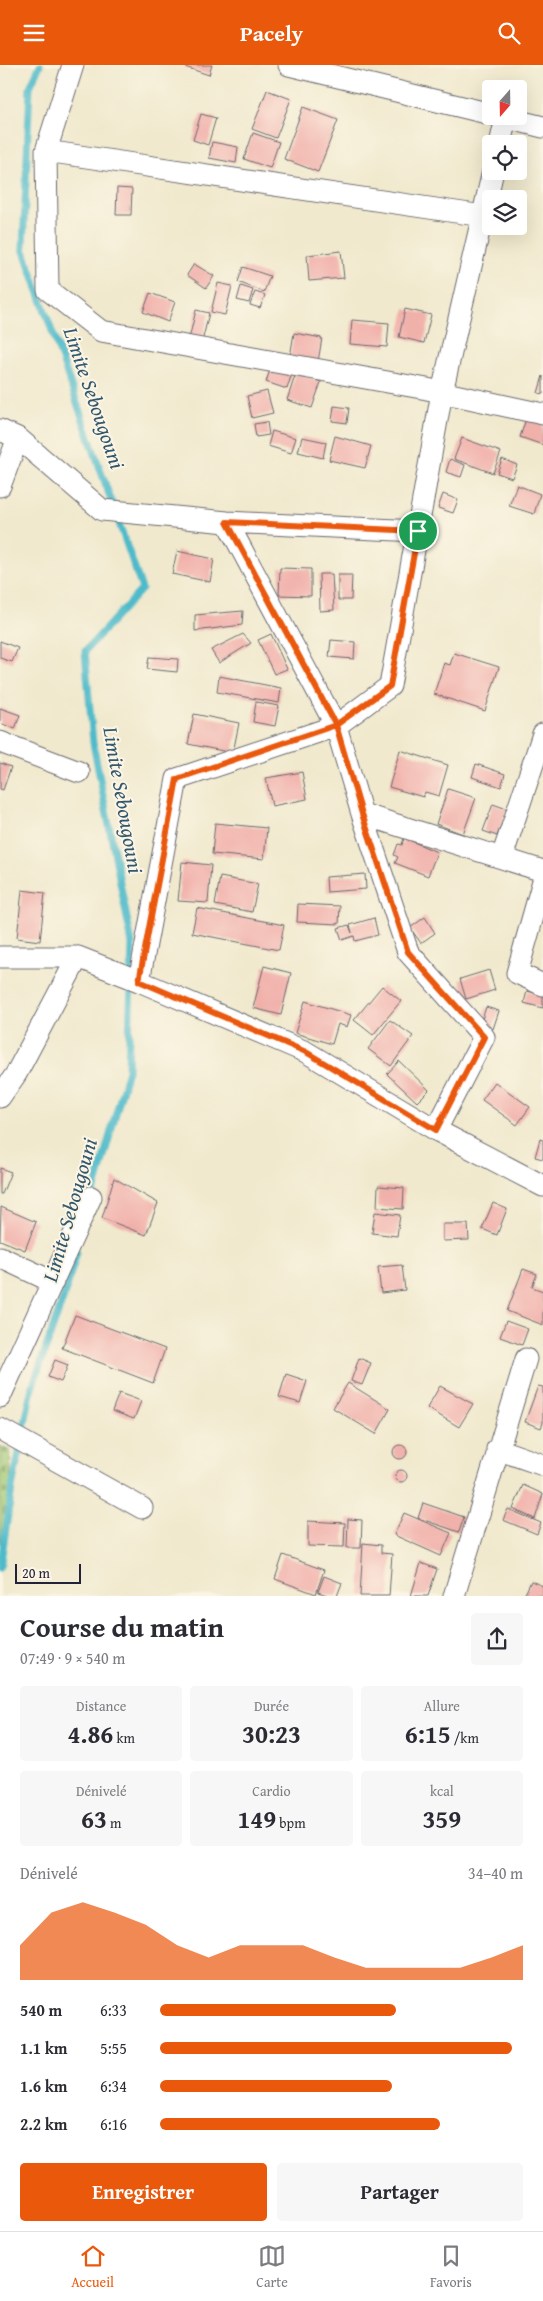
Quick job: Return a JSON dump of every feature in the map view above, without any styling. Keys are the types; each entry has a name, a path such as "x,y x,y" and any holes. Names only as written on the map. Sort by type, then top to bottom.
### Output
{"street":[{"path":"73,65 46,151 48,290 102,331 442,392 543,414"},
{"path":"289,65 482,112"},
{"path":"528,123 543,127"},
{"path":"46,151 482,216"},
{"path":"139,981 177,779 336,725 390,686 442,392 482,220"},
{"path":"0,485 9,434 102,510 227,522 418,531"},
{"path":"227,522 336,725 362,814 408,952 484,1037 436,1130"},
{"path":"502,857 543,734"},
{"path":"0,742 79,772"},
{"path":"362,814 543,871"},
{"path":"543,881 517,973 543,985"},
{"path":"0,957 78,957 139,981 306,1052 436,1130 543,1185"},
{"path":"0,1097 16,1073 78,957"},
{"path":"0,1397 91,1197"},
{"path":"0,1257 53,1281"},
{"path":"454,1596 497,1449 526,1359"},
{"path":"0,1429 142,1508"},
{"path":"497,1449 543,1465"}],"green space":[{"path":"0,1446 10,1451 12,1507 0,1544"}],"building":[{"path":"186,65 212,65 209,75 185,67"},
{"path":"267,90 291,99 276,138 252,129"},
{"path":"303,107 338,120 318,172 284,159"},
{"path":"201,114 216,118 208,145 193,140"},
{"path":"253,133 279,142 270,168 244,159"},
{"path":"212,142 238,147 236,163 209,158"},
{"path":"117,188 132,189 131,215 116,215"},
{"path":"341,251 344,278 309,281 307,255"},
{"path":"194,264 214,276 206,288 187,275"},
{"path":"243,267 270,276 264,292 238,282"},
{"path":"218,283 232,286 225,315 211,312"},
{"path":"241,286 253,290 249,303 237,300"},
{"path":"255,292 265,295 260,308 250,305"},
{"path":"150,293 175,302 168,322 143,312"},
{"path":"405,309 431,315 424,343 399,337"},
{"path":"196,310 209,313 202,342 189,339"},
{"path":"352,320 389,323 387,347 350,344"},
{"path":"294,333 322,338 318,362 290,357"},
{"path":"271,367 292,373 287,389 266,382"},
{"path":"296,373 321,382 312,408 287,400"},
{"path":"543,376 543,394 538,393"},
{"path":"267,391 273,413 252,418 247,396"},
{"path":"334,406 349,408 347,423 332,421"},
{"path":"528,413 543,418 543,445 520,437"},
{"path":"267,422 269,435 256,437 254,424"},
{"path":"272,431 296,438 291,453 268,446"},
{"path":"335,436 371,446 365,468 329,460"},
{"path":"302,437 326,442 323,458 298,452"},
{"path":"462,438 501,452 493,473 454,459"},
{"path":"450,459 465,465 461,477 446,472"},
{"path":"502,459 517,465 512,478 497,473"},
{"path":"517,485 540,494 534,514 509,506"},
{"path":"443,494 458,500 453,513 438,508"},
{"path":"177,551 214,559 210,582 172,574"},
{"path":"280,568 311,569 311,596 279,595"},
{"path":"319,574 332,574 334,610 320,611"},
{"path":"338,575 352,575 351,600 338,600"},
{"path":"243,611 242,625 195,631 195,615"},
{"path":"243,634 251,643 219,663 211,650"},
{"path":"271,634 287,669 274,674 258,640"},
{"path":"331,640 355,642 354,659 329,657"},
{"path":"0,641 18,648 12,662 0,658"},
{"path":"454,653 499,667 485,711 434,694 444,663 450,665"},
{"path":"149,657 178,659 177,672 147,669"},
{"path":"219,676 281,688 279,703 217,692"},
{"path":"256,702 279,706 275,726 253,722"},
{"path":"0,708 20,715 15,729 0,723"},
{"path":"194,714 239,723 233,753 188,744"},
{"path":"400,750 448,765 439,796 425,792 423,797 389,787"},
{"path":"0,763 11,767 3,790 0,789"},
{"path":"476,764 505,774 501,787 472,777"},
{"path":"302,772 307,799 272,806 266,778"},
{"path":"448,789 476,798 463,834 436,824"},
{"path":"493,804 507,809 497,836 483,831"},
{"path":"215,823 267,828 264,859 212,854"},
{"path":"404,838 437,852 428,876 395,863 398,857 394,855 398,844 402,845"},
{"path":"182,862 211,865 208,903 178,901"},
{"path":"365,874 366,889 327,892 326,877"},
{"path":"220,877 258,884 252,912 215,905"},
{"path":"22,890 45,893 40,941 17,938"},
{"path":"298,904 340,906 339,924 297,922"},
{"path":"197,908 284,925 279,950 192,933"},
{"path":"425,917 435,933 421,943 410,928"},
{"path":"374,918 378,935 355,941 354,936 342,940 338,928 349,925 352,933 350,925"},
{"path":"264,966 291,973 281,1015 253,1008"},
{"path":"489,970 495,990 466,999 460,979"},
{"path":"382,986 401,1001 373,1035 354,1020"},
{"path":"527,991 543,995 543,1008 524,1003"},
{"path":"305,1001 351,1015 347,1027 338,1024 332,1044 295,1033"},
{"path":"486,1007 499,1011 493,1029 480,1025"},
{"path":"390,1020 413,1036 391,1066 368,1049"},
{"path":"399,1061 429,1090 417,1102 387,1074"},
{"path":"495,1082 530,1107 517,1125 482,1100"},
{"path":"540,1139 543,1140 543,1159 535,1157"},
{"path":"0,1168 11,1172 2,1194 0,1194"},
{"path":"114,1178 158,1203 146,1235 102,1218"},
{"path":"378,1186 404,1188 403,1209 377,1207"},
{"path":"493,1203 507,1209 497,1235 482,1229"},
{"path":"1,1207 36,1222 25,1250 0,1240"},
{"path":"375,1212 400,1215 397,1236 372,1233"},
{"path":"443,1224 468,1224 469,1240 443,1241"},
{"path":"402,1265 405,1290 381,1293 378,1267"},
{"path":"523,1269 537,1274 532,1287 543,1291 543,1325 507,1311"},
{"path":"75,1315 165,1349 153,1383 62,1348"},
{"path":"506,1321 528,1329 522,1345 500,1337"},
{"path":"359,1358 371,1363 362,1385 351,1381"},
{"path":"55,1360 68,1365 61,1382 48,1377"},
{"path":"286,1374 307,1381 300,1403 279,1397"},
{"path":"348,1383 390,1409 376,1434 333,1408"},
{"path":"440,1386 473,1404 459,1427 427,1408"},
{"path":"538,1386 543,1387 543,1423 541,1428 525,1422"},
{"path":"119,1393 141,1401 134,1419 112,1411"},
{"path":"397,1445 403,1445 407,1452 403,1459 397,1459 393,1455 393,1449"},
{"path":"399,1470 403,1470 407,1476 403,1482 399,1482 395,1478 395,1474"},
{"path":"523,1485 543,1494 535,1519 513,1509"},
{"path":"423,1503 464,1517 459,1532 418,1518"},
{"path":"508,1509 541,1523 537,1534 503,1520"},
{"path":"404,1513 451,1533 441,1556 394,1535"},
{"path":"348,1519 362,1520 361,1548 347,1548"},
{"path":"308,1521 345,1523 344,1547 308,1546"},
{"path":"363,1543 381,1545 381,1553 392,1554 389,1596 360,1596"},
{"path":"283,1555 324,1570 316,1594 275,1579"},
{"path":"421,1563 437,1569 428,1596 411,1596"},
{"path":"324,1576 342,1583 337,1596 318,1592"},
{"path":"531,1581 543,1586 543,1596 524,1596"}],"waterway":[{"name":"Limite Sebougouni","path":"40,65 30,87 23,248 142,589 85,651 93,743 132,944 131,971"},
{"name":"Limite Sebougouni","path":"93,1196 128,1070 131,982"},
{"name":"Limite Sebougouni","path":"0,1568 12,1488 32,1388 77,1252"}],"route":[{"path":"418,531 227,522 336,725 362,814 408,952 484,1037 436,1130 306,1052 139,981 177,779 336,725 390,686 418,531"}]}
